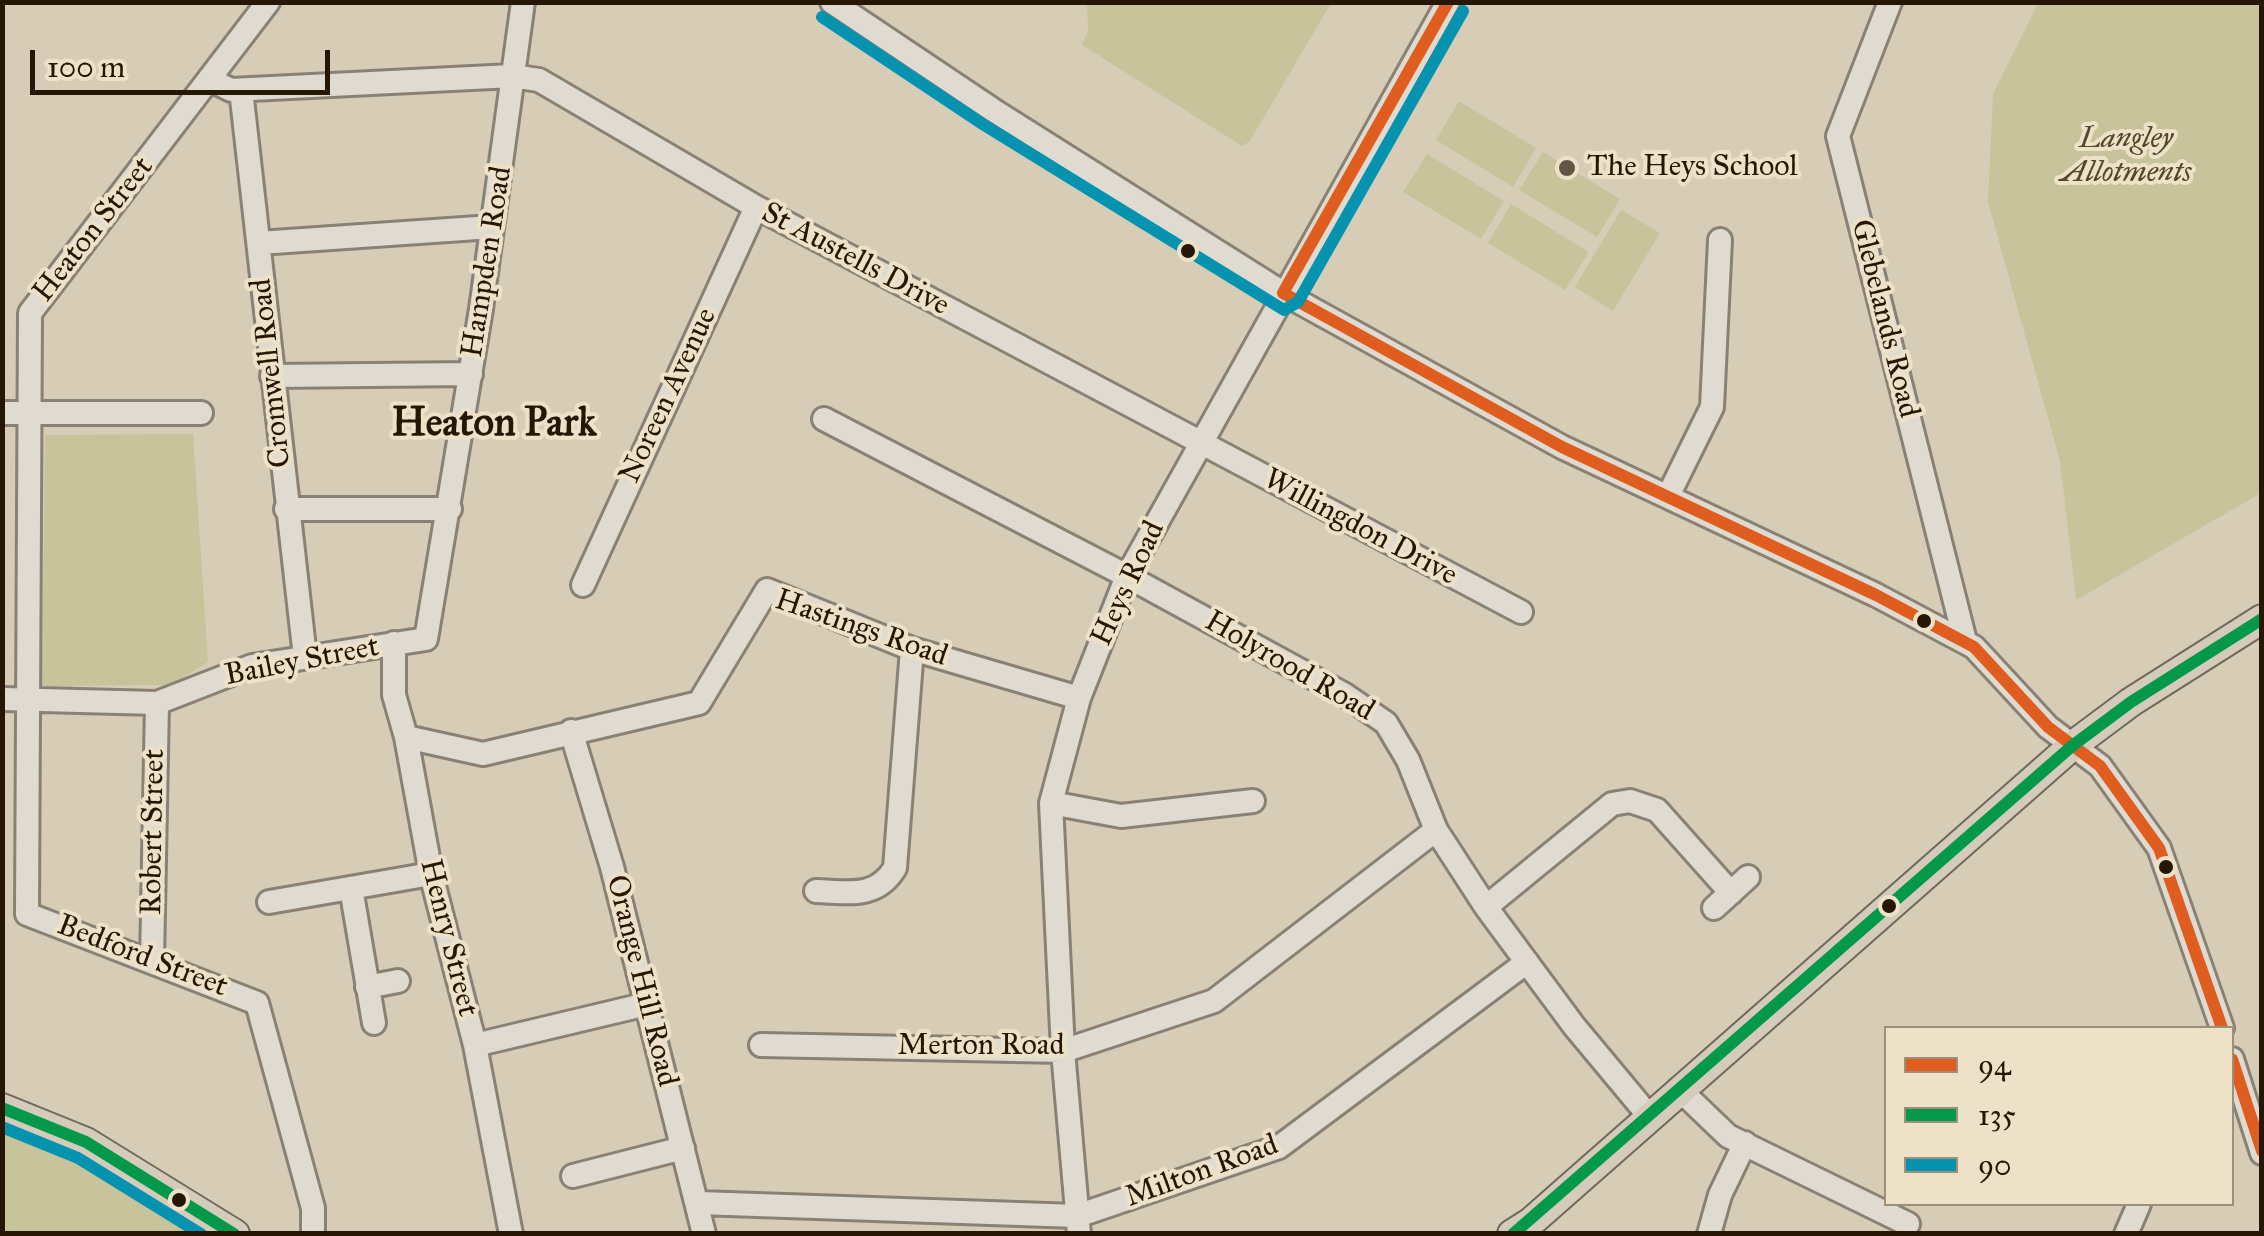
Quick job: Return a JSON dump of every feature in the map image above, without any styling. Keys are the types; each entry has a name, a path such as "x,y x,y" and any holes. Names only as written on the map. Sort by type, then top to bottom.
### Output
{"main road":[{"path":"1528,1230 1649,1116 2072,746 2262,619"},
{"path":"2,1108 86,1142 235,1234"}],"street":[{"name":"Heaton Street","path":"27,914 30,313 268,2"},
{"name":"Hampden Road","path":"426,639 471,374 522,2"},
{"path":"832,2 993,110 1283,293 1562,447 1965,641 2072,746 2100,766 2159,848 2220,1026"},
{"name":"Heys Road","path":"1078,1225 1062,1052 1052,803 1079,698 1127,576 1448,2"},
{"name":"Glebelands Road","path":"1890,2 1838,136 1965,641"},
{"path":"209,79 222,88 241,90 512,76"},
{"name":"St Austells Drive","path":"512,76 539,80 756,207 1199,444"},
{"name":"Cromwell Road","path":"241,90 305,657"},
{"name":"Noreen Avenue","path":"583,585 756,207"},
{"path":"259,242 492,227"},
{"path":"1668,496 1712,407 1720,240"},
{"path":"272,376 471,374"},
{"path":"2,413 201,412"},
{"name":"Holyrood Road","path":"824,419 1127,576 1346,695 1386,723 1408,760 1436,830 1486,907 1649,1116"},
{"name":"Willingdon Drive","path":"1199,444 1521,612"},
{"path":"286,509 450,509"},
{"path":"2,557 27,556"},
{"name":"Hastings Road","path":"406,738 483,754 700,702 767,590 912,649 1079,698"},
{"name":"Bailey Street","path":"2,699 157,703 218,676 305,657 426,639"},
{"name":"Henry Street","path":"394,644 394,695 406,738 430,874 476,1045 511,1234"},
{"path":"816,891 868,893 886,882 895,868 912,649"},
{"name":"Robert Street","path":"152,962 157,703"},
{"name":"Orange Hill Road","path":"571,731 647,1004 704,1234"},
{"path":"1486,907 1612,804 1630,800 1657,810 1731,893"},
{"path":"1052,803 1120,816 1253,801"},
{"name":"Merton Road","path":"761,1045 1062,1052 1214,1001 1436,830"},
{"path":"269,902 430,874"},
{"path":"351,888 374,1023"},
{"name":"Bedford Street","path":"27,914 257,1003 313,1208 313,1234"},
{"name":"Milton Road","path":"699,1203 1078,1225 1279,1147 1527,962"},
{"path":"367,987 398,981"},
{"path":"476,1045 647,1004"},
{"path":"2234,1065 2262,1153"},
{"path":"1680,1089 1728,1136 1905,1229 1920,1206"},
{"path":"1709,1234 1720,1194 1745,1143"},
{"path":"573,1176 683,1148"},
{"path":"2126,1234 2138,1206"}],"green space":[{"path":"1087,2 1331,3 1250,141 1242,146 1082,45 1088,31"},
{"name":"Langley Allotments","path":"2038,3 2261,3 2261,493 2076,600 2060,461 1988,202 1993,94"},
{"path":"1459,101 1536,148 1513,187 1436,140"},
{"path":"1543,152 1620,199 1597,237 1519,190"},
{"path":"1427,154 1504,201 1481,239 1403,192"},
{"path":"1511,204 1589,252 1565,290 1488,243"},
{"path":"1621,210 1660,233 1613,311 1575,287"},
{"path":"193,434 208,662 171,685 42,686 45,435"},
{"path":"2,1129 70,1160 194,1233 3,1233"}],"transit line":[{"name":"94","path":"1283,293 1448,2"},
{"name":"90","path":"822,17 984,125 1284,310 1298,302 1463,11"},
{"name":"94","path":"1283,293 1562,447 1876,595 1974,647 2048,727 2100,766 2159,848 2221,1026"},
{"name":"135","path":"1513,1234 2072,746 2131,702 2262,619"},
{"name":"94","path":"2234,1065 2262,1151"},
{"name":"135","path":"2,1108 86,1142 234,1234"},
{"name":"90","path":"2,1127 78,1158 201,1234"}],"place":[{"name":"The Heys School","path":"1567,168"}],"district":[{"name":"Heaton Park","path":"494,425"}]}
